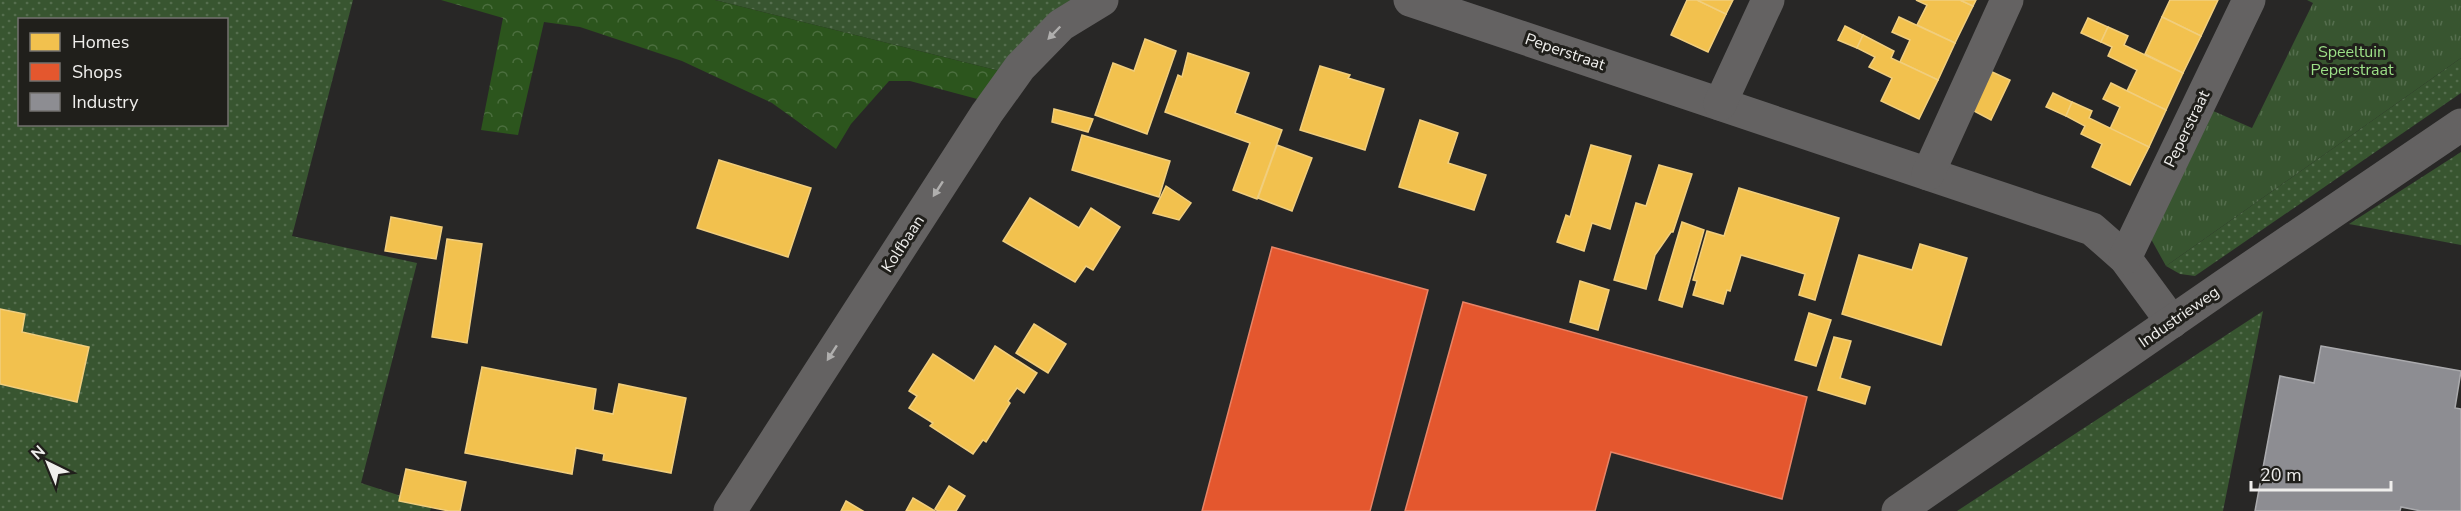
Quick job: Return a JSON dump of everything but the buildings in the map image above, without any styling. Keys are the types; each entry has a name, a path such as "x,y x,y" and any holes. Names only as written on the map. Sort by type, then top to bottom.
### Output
{"street":[{"name":"Kolfbaan","path":"730,511 987,113 1020,67 1061,25 1102,0"},
{"name":"Peperstraat","path":"1410,0 2092,229 2125,258 2172,322"},
{"path":"1720,104 1767,0"},
{"path":"1928,174 2007,0"},
{"name":"Peperstraat","path":"2125,258 2249,0"},
{"name":"Industrieweg","path":"1898,511 2461,124"}],"green space":[{"path":"0,0 353,0 292,236 417,263 361,483 432,506 430,511 0,511"},
{"path":"441,0 715,0 1000,71 981,100 910,81 889,81 851,124 836,149 772,103 682,61 580,27 544,22 518,135 481,130 503,18"},
{"path":"715,0 1082,0 1000,71"},
{"name":"Speeltuin Peperstraat","path":"2307,0 2461,0 2461,58 2166,266 2151,239 2211,110 2252,128 2313,3"},
{"path":"2461,58 2461,93 2195,276 2180,274 2166,266"},
{"path":"2461,152 2461,245 2349,224"},
{"path":"2263,311 2223,511 1957,511"}]}
